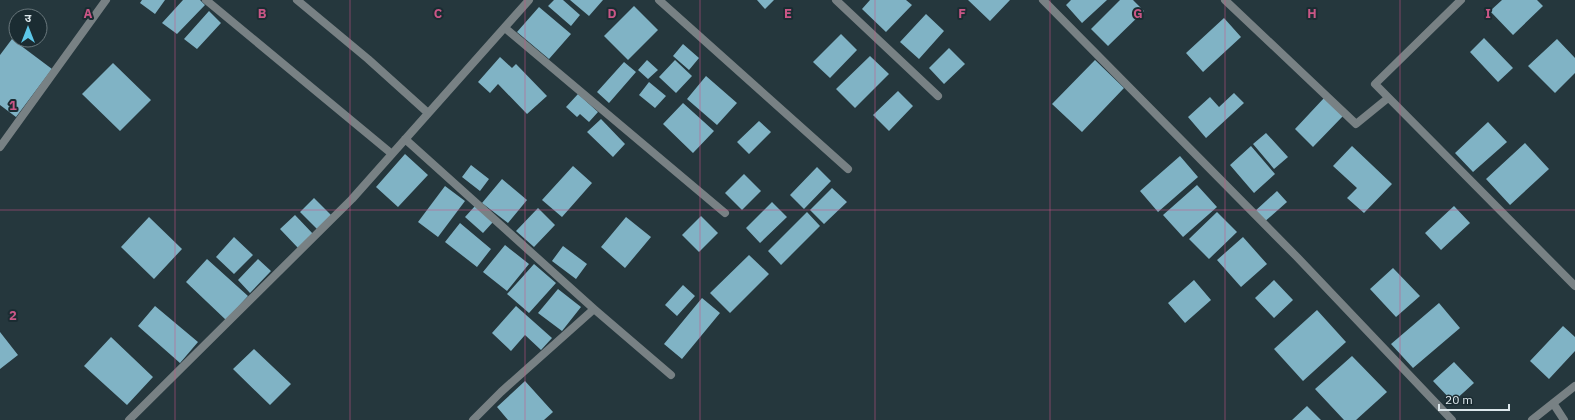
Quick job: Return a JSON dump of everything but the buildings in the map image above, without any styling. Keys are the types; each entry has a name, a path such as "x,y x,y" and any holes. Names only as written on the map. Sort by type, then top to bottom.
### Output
{"street":[{"path":"0,147 106,0"},
{"path":"206,0 392,154"},
{"path":"297,0 368,59 428,113"},
{"path":"129,420 352,199 529,0"},
{"path":"659,0 848,169"},
{"path":"836,0 938,96"},
{"path":"1043,0 1296,256 1452,420"},
{"path":"1225,0 1356,124 1388,98"},
{"path":"1461,0 1375,84 1575,286"},
{"path":"505,28 725,213"},
{"path":"405,139 594,309 670,375"},
{"path":"473,420 501,392 594,309"},
{"path":"1532,420 1575,386"},
{"path":"1553,403 1564,420"}]}
